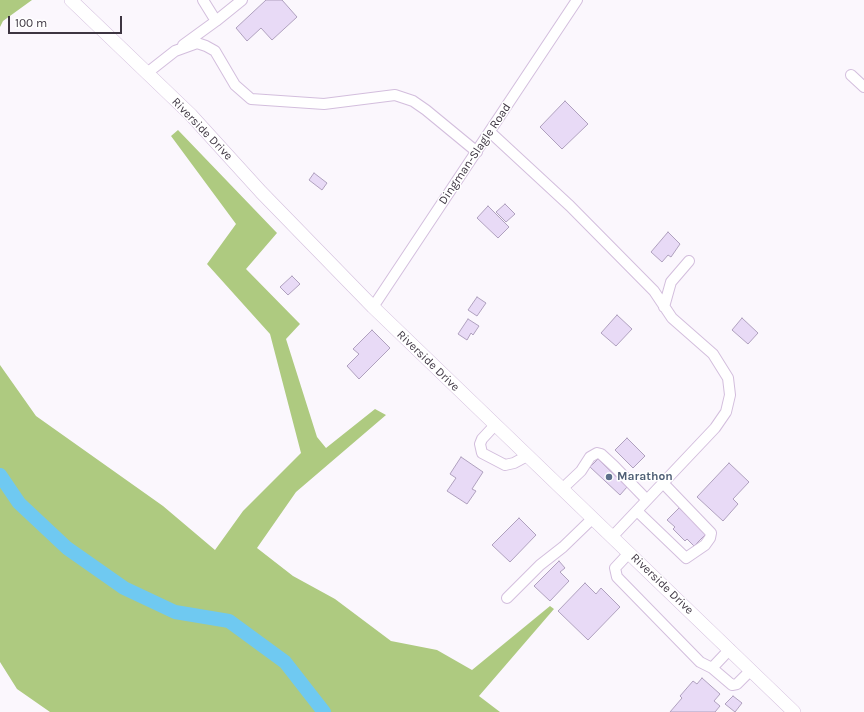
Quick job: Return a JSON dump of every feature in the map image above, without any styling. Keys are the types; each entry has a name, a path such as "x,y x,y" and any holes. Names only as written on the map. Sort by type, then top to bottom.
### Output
{"main road":[{"name":"Riverside Drive","path":"71,0 191,115 261,192 373,307 794,712"}],"street":[{"path":"203,0 216,21"},
{"path":"147,73 242,0"},
{"name":"Dingman-Slagle Road","path":"373,307 577,0"},
{"path":"175,51 196,43 216,51 235,85 251,98 324,104 395,95 413,101 477,152"},
{"path":"850,75 864,87"},
{"path":"490,132 576,212 654,291 672,318 713,354 728,378 730,395 726,412 715,428 612,537"},
{"path":"664,307 671,282 689,261"},
{"path":"495,425 482,439 480,444 482,453 506,465 514,463 527,456"},
{"path":"562,489 581,471 590,457 597,453 601,454 614,466 647,500"},
{"path":"637,511 686,558 705,545 710,538 711,533 663,483"},
{"path":"507,598 540,565 563,547 593,518"},
{"path":"629,553 615,568 617,577 700,662 712,668 730,684 735,685 751,670"},
{"path":"712,668 730,649"}],"green space":[{"path":"0,0 32,0 3,21 0,27"},
{"path":"178,130 277,233 246,269 300,324 286,339 317,437 326,448 375,409 386,415 296,492 257,548 293,576 335,599 391,641 437,650 472,670 550,606 554,609 479,696 500,712 50,712 17,689 0,662 0,365 36,416 163,506 215,550 243,511 301,453 270,334 207,264 236,224 171,136"}],"building":[{"path":"266,0 282,0 297,17 272,40 261,28 247,41 236,28"},
{"path":"565,101 588,124 562,149 540,127"},
{"path":"314,173 327,183 322,190 309,180"},
{"path":"505,204 515,214 506,222 496,212"},
{"path":"488,206 509,227 498,238 477,218"},
{"path":"668,232 680,244 671,257 668,255 662,262 651,252"},
{"path":"292,276 300,284 288,295 280,287"},
{"path":"477,297 486,303 477,316 468,310"},
{"path":"617,315 632,329 616,346 601,333"},
{"path":"742,318 758,333 748,344 732,330"},
{"path":"468,319 479,326 473,335 471,333 467,340 458,334"},
{"path":"372,330 390,348 359,379 347,366 359,354 353,349"},
{"path":"627,438 645,456 633,468 615,450"},
{"path":"461,457 483,472 472,489 476,491 467,504 447,491 456,478 450,474"},
{"name":"Marathon","path":"598,459 627,487 620,495 590,467"},
{"path":"729,463 749,482 733,499 738,504 723,521 697,497"},
{"path":"679,508 706,534 694,546 687,539 685,541 673,529 675,527 667,520"},
{"path":"519,518 536,535 510,562 492,545"},
{"path":"559,561 565,568 560,572 569,581 550,601 534,586"},
{"path":"585,583 596,594 601,588 620,607 588,640 558,611"},
{"path":"702,678 720,694 714,701 720,706 715,712 670,712 682,698 680,696 693,681 697,684"},
{"path":"733,696 742,703 735,712 725,704"}],"waterway":[{"path":"0,475 19,503 67,548 124,588 175,612 229,621 285,662 324,712"}],"place":[{"name":"Marathon","path":"609,477"}]}
